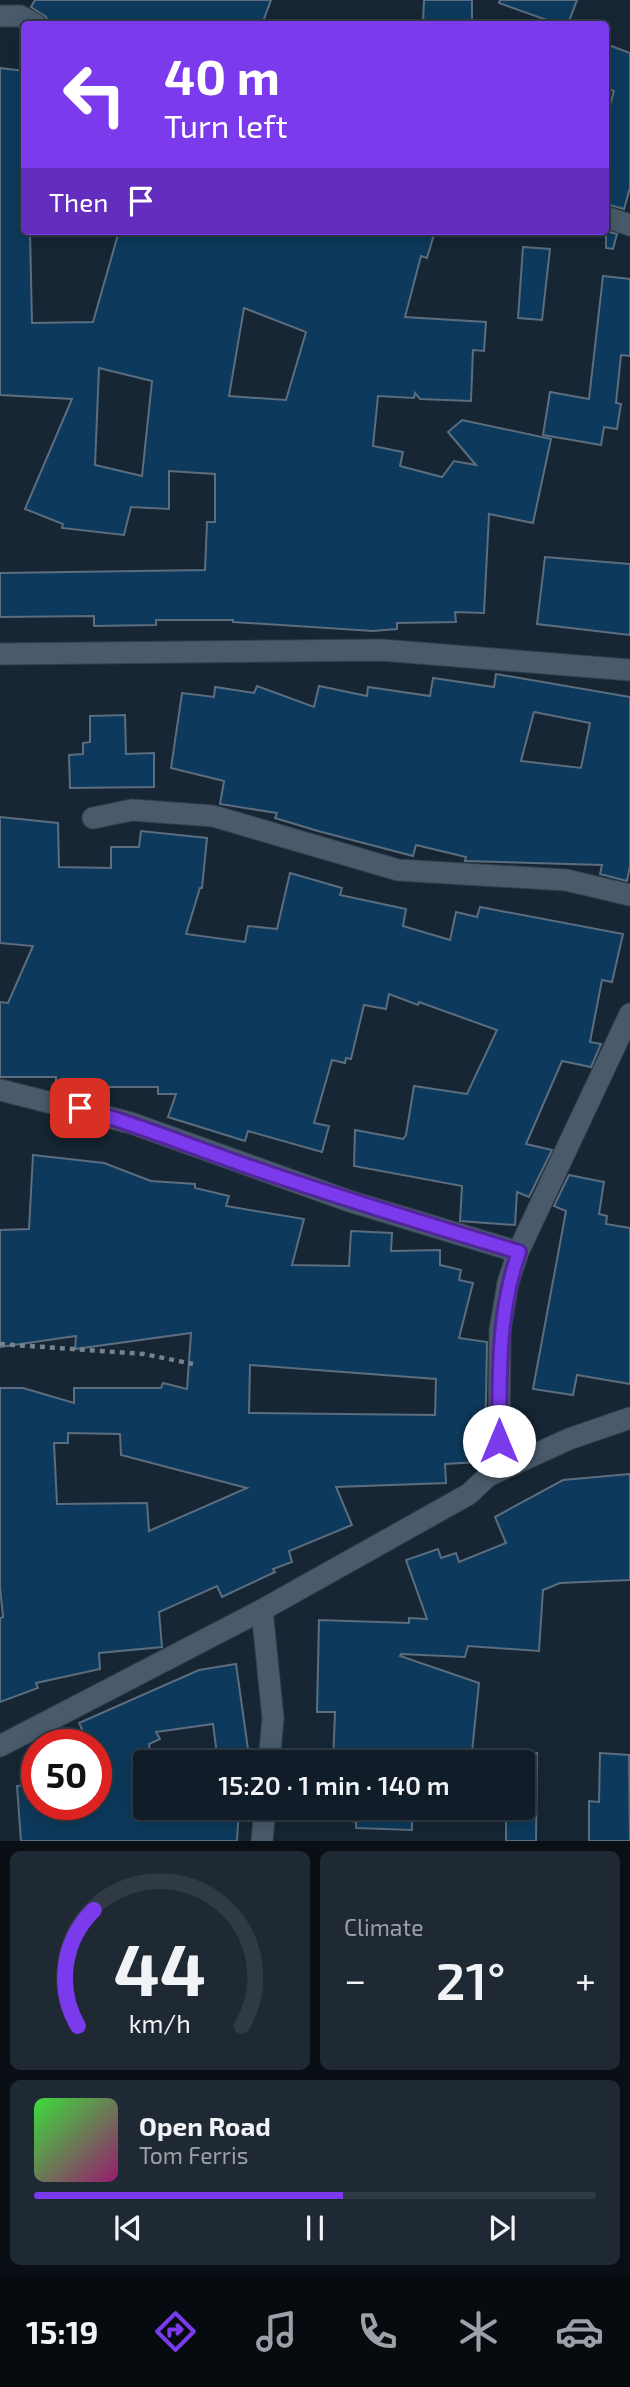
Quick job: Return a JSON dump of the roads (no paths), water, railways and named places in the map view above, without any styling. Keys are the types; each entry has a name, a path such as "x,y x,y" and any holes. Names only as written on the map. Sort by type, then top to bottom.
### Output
{"street":[{"path":"0,16 20,16 29,21"},
{"path":"609,218 630,225"},
{"path":"0,654 381,650 630,670"},
{"path":"93,818 132,810 213,816 398,870 566,880 630,895"},
{"path":"488,1475 499,1441 500,1330 508,1283 519,1252 630,1014"},
{"path":"0,1090 22,1098 80,1108 131,1123 181,1143 349,1200 519,1252"},
{"path":"0,1746 262,1610 468,1494 488,1475 569,1439 630,1418"},
{"path":"262,1610 273,1718 270,1750"},
{"path":"262,1841 264,1820"}]}
